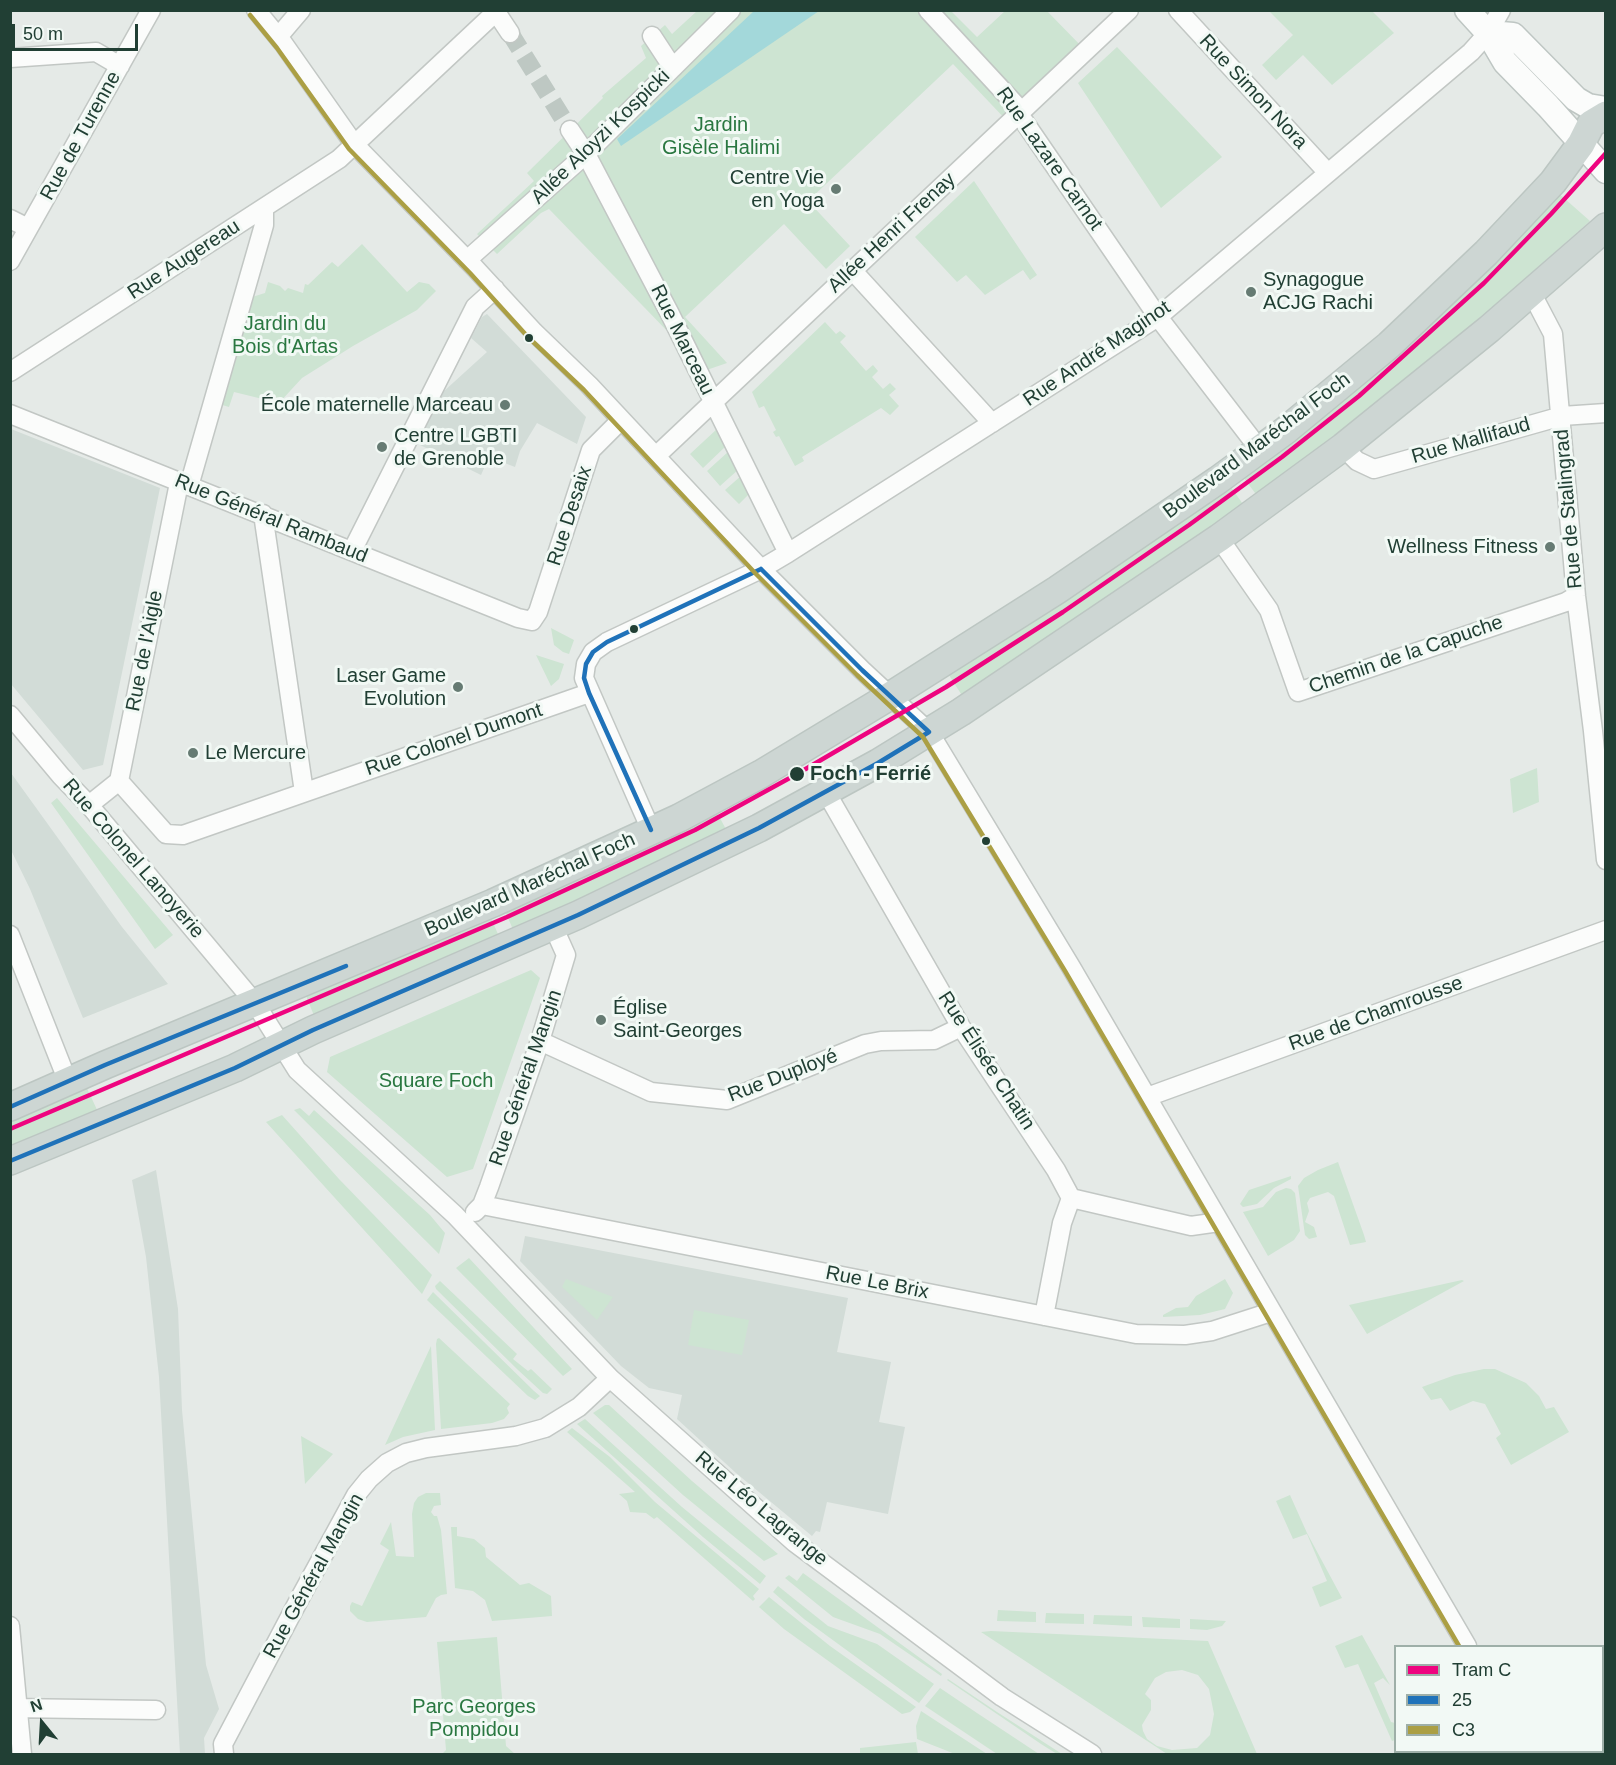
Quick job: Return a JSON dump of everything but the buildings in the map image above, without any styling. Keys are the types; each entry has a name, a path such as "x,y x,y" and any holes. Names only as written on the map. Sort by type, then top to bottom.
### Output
{"main road":[{"name":"Boulevard Maréchal Foch","path":"10,1107 474,912 679,818 761,774 890,696 1057,590 1260,450 1389,345 1441,297 1553,182 1581,144 1591,124 1605,115"},
{"path":"10,1161 272,1051 313,1030 553,926 749,834 929,732 1219,538 1343,447 1489,329 1605,227"}],"street":[{"name":"Rue de Turenne","path":"10,261 151,10"},
{"path":"256,10 278,37 354,144 656,456 761,569 929,732 1022,883 1466,1645"},
{"path":"278,37 301,10"},
{"name":"Allée Aloyzi Kospicki","path":"467,260 586,154 731,10"},
{"name":"Rue Lazare Carnot","path":"928,10 1015,104 1019,114 1158,318 1260,450"},
{"name":"Allée Henri Frenay","path":"656,456 1129,10"},
{"name":"Rue Simon Nora","path":"1179,10 1328,173"},
{"path":"1467,10 1488,33 1505,62 1548,106 1605,171"},
{"name":"Rue André Maginot","path":"761,569 1158,318 1471,52 1488,33 1501,10"},
{"path":"497,11 510,33"},
{"name":"Rue Augereau","path":"10,372 336,161 497,11"},
{"path":"1488,33 1513,35 1576,99 1587,106 1605,109"},
{"path":"652,36 673,68"},
{"path":"10,58 96,52 120,66"},
{"name":"Rue Marceau","path":"570,130 586,154 670,314 788,553"},
{"name":"Rue de l'Aigle","path":"119,781 184,484 264,225 264,208"},
{"path":"10,219 28,228"},
{"path":"853,270 992,423"},
{"path":"352,551 475,307 495,289"},
{"name":"Rue de Stalingrad","path":"1531,292 1553,334 1576,596 1599,730 1605,860"},
{"name":"Rue Mallifaud","path":"1343,447 1356,461 1374,469 1562,416 1605,413"},
{"name":"Rue Général Rambaud","path":"10,414 518,618 532,621"},
{"name":"Rue Desaix","path":"532,621 537,617 591,450 621,420"},
{"path":"263,514 304,792"},
{"name":"Chemin de la Capuche","path":"1219,538 1269,610 1298,692 1566,602 1576,596"},
{"path":"651,830 589,693 584,678 586,664 593,652 608,642 761,569"},
{"name":"Rue Colonel Dumont","path":"119,781 166,834 183,835 589,693"},
{"name":"Rue Colonel Lanoyerie","path":"10,715 61,776 89,805 243,1008"},
{"path":"89,805 119,781"},
{"name":"Rue Élisée Chatin","path":"826,792 961,1027 1056,1170 1071,1198"},
{"name":"Rue Général Mangin","path":"464,1225 482,1204 493,1176 540,1041 566,955 553,926"},
{"name":"Rue de Chamrousse","path":"1147,1097 1605,930"},
{"path":"10,935 68,1082"},
{"path":"243,1008 272,1051"},
{"name":"Rue Duployé","path":"540,1041 651,1092 727,1100 865,1044 881,1041 933,1040 961,1027"},
{"name":"Rue Léo Lagrange","path":"272,1051 406,1169 464,1225 610,1378 795,1542 1002,1697 1092,1755"},
{"path":"1044,1316 1062,1223 1071,1198 1191,1226 1219,1222"},
{"name":"Rue Le Brix","path":"482,1204 1136,1334 1162,1336 1212,1331 1271,1312"},
{"name":"Rue Général Mangin","path":"224,1755 223,1744 356,1495 369,1479 387,1463 406,1453 426,1448 516,1436 545,1428 579,1407 610,1378"},
{"path":"10,1626 14,1708 22,1755"},
{"path":"14,1708 156,1710"}],"shaded area":[{"name":"École maternelle Marceau","path":"487,314 586,417 577,444 537,423 520,451 515,467 489,457 481,475 416,443 443,392 487,352 471,338 482,317"},
{"path":"11,429 160,488 103,765 83,770 11,684"},
{"path":"11,773 122,927 168,984 83,1018 30,889 11,850"},
{"path":"156,1170 178,1309 182,1410 206,1665 219,1709 204,1738 205,1754 180,1754 159,1377 146,1257 132,1180"},
{"path":"525,1236 848,1298 837,1352 891,1362 879,1422 905,1427 888,1514 827,1502 820,1532 816,1531 812,1536 736,1473 677,1419 682,1395 649,1388 621,1366 520,1261"}],"green space":[{"name":"Jardin Gisèle Halimi","path":"697,11 951,11 977,37 1005,11 1047,11 1086,51 1009,123 953,64 808,201 850,246 826,269 784,224 685,317 727,363 692,375 673,337 549,209 541,213 497,254 477,234 534,181 527,173 603,98 602,96 646,58 641,46 665,25 672,34"},
{"path":"1269,11 1372,11 1394,33 1332,85 1303,55 1276,80 1262,65 1293,35"},
{"path":"1117,47 1222,157 1161,208 1078,83"},
{"path":"974,181 1037,275 1030,280 1023,270 985,295 966,275 957,282 915,237"},
{"path":"1556,191 1590,221 1494,306 1323,449 1258,497 1241,474"},
{"name":"Jardin du Bois d'Artas","path":"362,244 407,292 419,282 429,284 436,291 417,310 302,378 279,403 234,392 229,407 219,404 249,298 265,293 268,282 280,286 285,291 288,288 303,293 305,284 308,285 332,262 338,267"},
{"path":"825,322 836,334 840,331 846,336 840,342 866,371 873,365 878,371 872,377 883,389 890,383 896,389 889,395 899,406 890,415 881,408 802,457 804,461 795,466 779,436 776,437 773,432 776,430 764,406 759,408 752,392"},
{"path":"717,429 726,446 703,468 690,454"},
{"path":"729,451 739,469 720,486 707,471"},
{"path":"742,475 751,492 739,504 725,490"},
{"path":"1228,483 1245,507 963,697 947,672"},
{"path":"551,628 574,640 569,654 554,645"},
{"path":"536,655 564,664 559,679 551,686"},
{"path":"1537,768 1539,802 1513,813 1510,779"},
{"path":"57,798 173,935 155,949 51,803"},
{"path":"714,807 728,833 514,932 503,906"},
{"path":"489,913 500,939 315,1018 304,991"},
{"name":"Square Foch","path":"531,970 540,978 473,1169 447,1177 327,1072 330,1057"},
{"path":"85,1084 99,1114 11,1151 11,1121 80,1091"},
{"path":"300,1108 309,1116 314,1110 430,1215 445,1233 439,1254 294,1110"},
{"path":"282,1115 339,1179 432,1275 422,1294 266,1122"},
{"path":"1338,1162 1366,1242 1350,1245 1334,1196 1328,1192 1310,1198 1307,1203 1309,1211 1305,1222 1314,1227 1317,1237 1309,1239 1305,1235 1298,1186 1304,1178"},
{"path":"1291,1176 1291,1179 1274,1188 1257,1204 1243,1207 1240,1204 1249,1190"},
{"path":"1286,1188 1295,1193 1300,1231 1294,1240 1268,1256 1243,1212 1263,1207 1276,1192"},
{"path":"469,1258 572,1369 563,1376 456,1268"},
{"path":"566,1279 613,1297 597,1320 562,1287"},
{"path":"1225,1279 1233,1293 1225,1309 1200,1315 1163,1317 1176,1308 1188,1307 1196,1296"},
{"path":"440,1281 517,1354 513,1359 528,1371 531,1369 552,1389 547,1394 518,1370 436,1289 435,1286"},
{"path":"1464,1281 1367,1334 1349,1305"},
{"path":"433,1292 540,1396 535,1400 528,1396 427,1300"},
{"path":"694,1310 749,1320 742,1355 688,1345"},
{"path":"439,1338 510,1404 507,1408 509,1413 504,1419 492,1423 441,1429 436,1344"},
{"path":"431,1346 435,1430 403,1437 385,1445"},
{"path":"1495,1369 1526,1383 1539,1396 1546,1409 1554,1407 1569,1432 1511,1465 1496,1438 1501,1434 1485,1404 1473,1401 1450,1411 1441,1398 1431,1400 1422,1387 1455,1375"},
{"path":"609,1405 692,1481 778,1554 764,1561 683,1495 593,1413"},
{"path":"585,1419 682,1507 766,1576 760,1584 703,1537 577,1424"},
{"path":"572,1428 610,1457 655,1502 759,1589 753,1596 755,1599 753,1601 657,1517 654,1519 646,1513 630,1512 627,1501 619,1494 635,1492 567,1432"},
{"path":"301,1436 333,1454 305,1484"},
{"path":"426,1493 440,1493 441,1505 434,1506 431,1512 437,1516 441,1530 447,1594 436,1598 426,1617 367,1622 358,1619 350,1611 350,1606 352,1602 362,1606 389,1550 380,1544 391,1522 396,1556 414,1557 412,1514 414,1503 418,1497"},
{"path":"1290,1495 1307,1533 1342,1598 1320,1607 1312,1587 1327,1581 1307,1534 1293,1539 1276,1501"},
{"path":"451,1527 457,1527 457,1536 474,1539 485,1548 486,1557 520,1585 529,1583 551,1596 552,1616 492,1621 485,1600 473,1591 455,1588"},
{"path":"803,1573 942,1674 941,1676 880,1634 833,1617 785,1578 789,1575 797,1581"},
{"path":"778,1586 828,1626 877,1644 934,1684 919,1703 804,1619 773,1592"},
{"path":"769,1597 830,1646 916,1707 902,1714 784,1629 759,1607"},
{"path":"998,1610 1036,1612 1036,1622 997,1621"},
{"path":"1046,1613 1084,1614 1084,1624 1045,1623"},
{"path":"1094,1615 1132,1616 1132,1626 1093,1624"},
{"path":"1142,1617 1180,1619 1180,1628 1143,1627"},
{"path":"1190,1619 1226,1621 1222,1626 1207,1630 1190,1629"},
{"path":"981,1632 1208,1641 1257,1754 1167,1754","holes":["1182,1670 1198,1675 1209,1689 1214,1714 1210,1735 1197,1748 1172,1750 1157,1746 1147,1739 1143,1731 1142,1725 1151,1710 1151,1700 1145,1694 1155,1678 1166,1672"]},
{"path":"1362,1635 1390,1685 1383,1678 1374,1683 1391,1722 1394,1723 1394,1740 1392,1741 1358,1664 1345,1668 1335,1646"},
{"name":"Parc Georges Pompidou","path":"497,1637 506,1746 515,1754 442,1754 446,1750 437,1642"},
{"path":"948,1679 1062,1754 1057,1754 1041,1744"},
{"path":"940,1688 1039,1754 997,1754 925,1706"},
{"path":"921,1711 987,1754 955,1754 917,1739 916,1726"},
{"path":"916,1742 918,1754 860,1754 860,1748"}],"water":[{"path":"754,11 819,11 621,146 617,139"}],"tunnel":[{"path":"510,33 570,130"}],"tram line":[{"name":"C","path":"10,1129 507,917 695,830 797,774 946,687 1063,612 1189,525 1282,457 1359,396 1484,283 1606,153"}],"transit line":[{"name":"C3","path":"250,15 277,48 349,149 470,273 528,337 584,390 756,574 923,737 1065,971 1458,1645"},
{"name":"25","path":"761,569 862,670 929,732"},
{"name":"25","path":"651,830 589,693 584,678 586,664 593,652 607,642 761,569"},
{"name":"25","path":"10,1161 235,1068 313,1030 578,915 759,828 878,763 929,732"},
{"name":"25","path":"10,1107 105,1065 346,966"}],"place":[{"name":"Centre Vie en Yoga","path":"836,189"},
{"name":"Synagogue ACJG Rachi","path":"1251,292"},
{"name":"École maternelle Marceau","path":"505,405"},
{"name":"Centre LGBTI de Grenoble","path":"382,447"},
{"name":"Wellness Fitness","path":"1550,547"},
{"name":"Laser Game Evolution","path":"458,687"},
{"name":"Le Mercure","path":"193,753"},
{"name":"Foch - Ferrié","path":"797,774"},
{"name":"Église Saint-Georges","path":"601,1020"}]}
